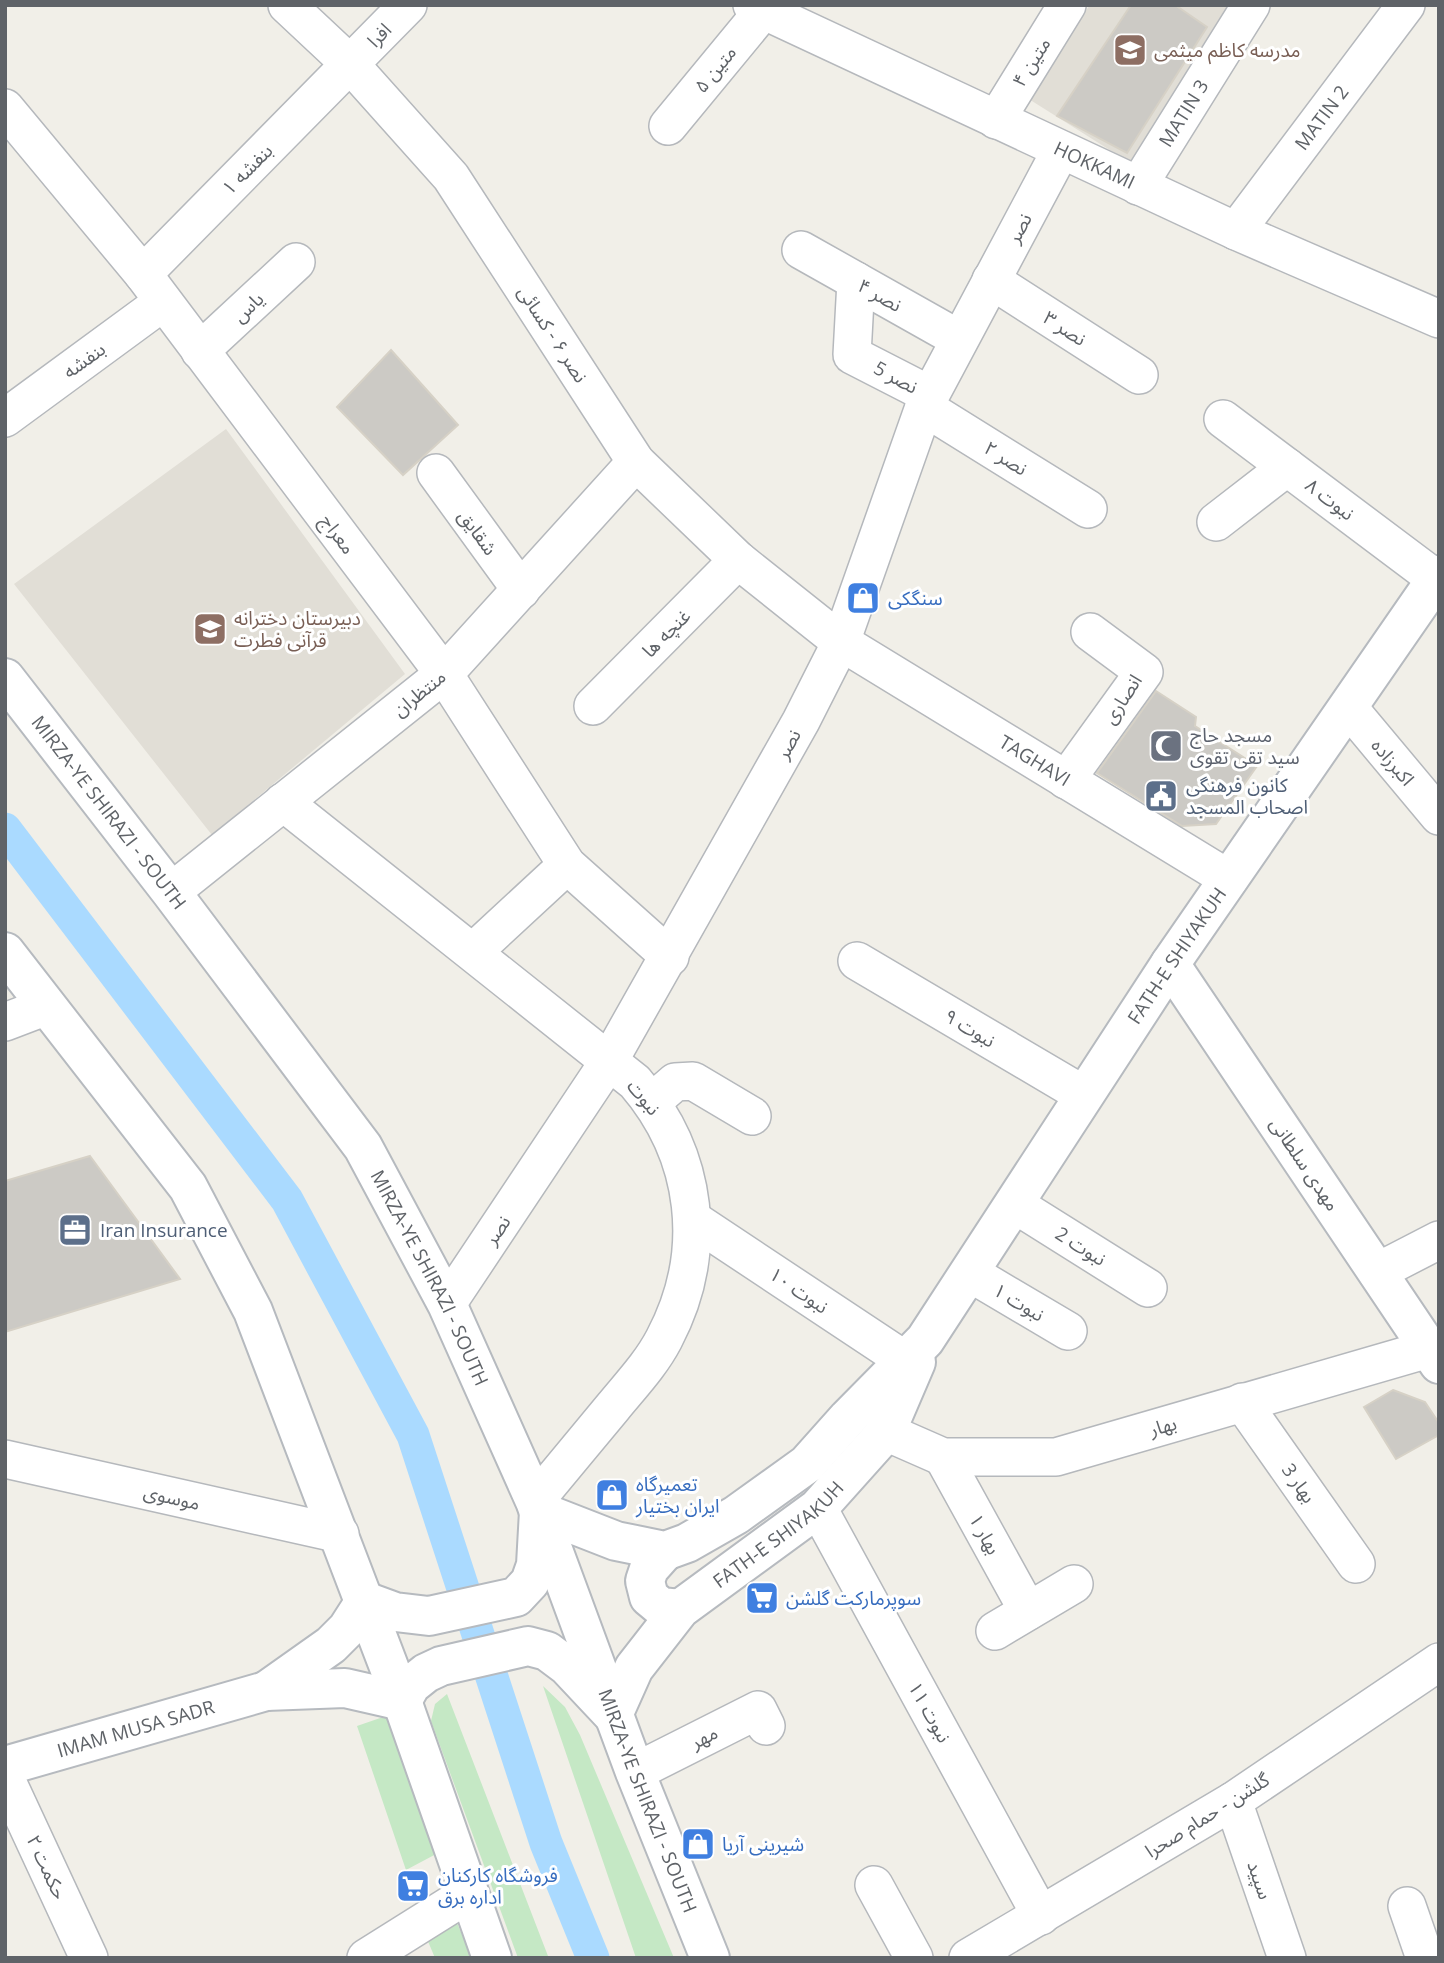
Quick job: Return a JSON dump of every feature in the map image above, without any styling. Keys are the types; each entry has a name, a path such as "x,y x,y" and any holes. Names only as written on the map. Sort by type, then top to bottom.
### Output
{"main road":[{"name":"FATH-E SHIYAKUH","path":"665,1551 687,1543 736,1515 807,1464 848,1418 915,1351 970,1273 1170,964 1437,577"},
{"name":"MIRZA-YE SHIRAZI - SOUTH","path":"5,678 363,1147 447,1304 537,1506 635,1772 710,1958"},
{"path":"5,953 188,1186 253,1311 402,1701 492,1958"},
{"name":"مهدی سلطانی","path":"1170,964 1377,1272 1436,1353"},
{"name":"FATH-E SHIYAKUH","path":"613,1714 634,1668 680,1609 818,1508 886,1432 915,1351"},
{"path":"365,1601 395,1612 429,1616 516,1597 530,1582 536,1565 537,1506 616,1541 665,1551"},
{"path":"665,1551 649,1569 645,1581 649,1597 661,1607 680,1609"},
{"name":"IMAM MUSA SADR","path":"265,1691 331,1645 347,1629 365,1601"},
{"path":"402,1701 411,1685 426,1673 441,1666 528,1646 547,1651 567,1666 613,1714"},
{"name":"IMAM MUSA SADR","path":"5,1766 265,1691 345,1688 402,1701"}],"street":[{"name":"نصر ۶ - کسائی","path":"287,5 351,64 451,177 636,462 738,560 841,642"},
{"name":"افرا","path":"351,64 408,5"},
{"name":"متین ۴","path":"996,120 1067,5"},
{"name":"MATIN 3","path":"1138,186 1251,5"},
{"name":"MATIN 2","path":"1236,231 1406,5"},
{"name":"HOKKAMI","path":"757,8 1236,231 1439,318"},
{"name":"متین ۵","path":"668,126 757,8"},
{"name":"بنفشه ۱","path":"153,288 351,64"},
{"name":"معراج","path":"5,108 153,288 444,674 567,865 670,957"},
{"name":"نصر","path":"447,1304 609,1061 801,722 841,642 927,401 1061,150"},
{"name":"نصر ۴","path":"801,250 959,340"},
{"name":"یاس","path":"200,351 296,262"},
{"name":"نصر ۳","path":"991,280 1139,375"},
{"name":"نصر 5","path":"856,281 852,355 927,401"},
{"name":"بنفشه","path":"5,418 153,288"},
{"name":"نصر ۲","path":"927,401 1088,509"},
{"name":"نبوت ۸","path":"1223,419 1437,577"},
{"name":"منتظران","path":"170,891 444,674 636,462"},
{"path":"1216,522 1287,467"},
{"name":"شقایق","path":"436,473 521,590"},
{"name":"غنچه ها","path":"593,706 738,560"},
{"name":"انصاری","path":"1066,780 1144,672 1090,632"},
{"name":"TAGHAVI","path":"841,642 1229,879"},
{"name":"اکبرزاده","path":"1348,707 1439,816"},
{"name":"نبوت","path":"283,802 635,1082 669,1129 681,1158 692,1219 687,1282 677,1312 646,1367 537,1506"},
{"path":"473,952 567,865"},
{"name":"نبوت ۹","path":"857,961 1084,1095"},
{"path":"5,1022 47,1006"},
{"path":"652,1102 676,1083 693,1081 752,1116"},
{"name":"نبوت 2","path":"1014,1203 1148,1288"},
{"name":"نبوت ۱۰","path":"692,1219 915,1351"},
{"path":"1377,1272 1439,1240"},
{"name":"نبوت ۱","path":"970,1273 1068,1331"},
{"name":"بهار","path":"886,1432 943,1457 1056,1457 1242,1402 1436,1353"},
{"name":"بهار 3","path":"1242,1402 1356,1564"},
{"name":"بهار ۱","path":"943,1457 1028,1611"},
{"name":"موسوی","path":"5,1459 340,1534"},
{"name":"نبوت ۱۱","path":"818,1508 1041,1916"},
{"path":"995,1631 1074,1584"},
{"name":"گلشن - حمام صحرا","path":"968,1958 1233,1801 1439,1662"},
{"name":"مهر","path":"635,1772 758,1710 766,1726"},
{"name":"حکمت ۲","path":"5,1777 89,1958"},
{"name":"سپید","path":"1233,1801 1287,1958"},
{"path":"874,1885 914,1958"},
{"path":"366,1958 468,1894"},
{"path":"1407,1906 1425,1958"}],"shaded area":[{"name":"مدرسه كاظم ميثمى","path":"1090,5 1232,5 1132,164 1024,96"},
{"name":"دبیرستان دخترانه قرآنی فطرت","path":"226,429 405,674 212,835 14,584"}],"green space":[{"path":"543,1686 565,1707 580,1735 674,1958 636,1958"},
{"path":"447,1694 549,1958 518,1958 431,1721 435,1704"},
{"path":"386,1716 438,1853 406,1870 357,1726"},
{"path":"457,1923 472,1958 435,1958 427,1939"}],"building":[{"name":"مدرسه كاظم ميثمى","path":"1131,5 1175,5 1207,27 1127,153 1057,116"},
{"path":"391,350 458,425 403,475 337,407"},
{"name":"مسجد حاج سید تقی تقوی","path":"1156,691 1196,717 1195,726 1257,766 1216,824 1182,826 1097,773"},
{"name":"Iran Insurance","path":"90,1156 180,1279 5,1332 5,1181"},
{"path":"1393,1390 1425,1402 1439,1423 1439,1435 1396,1459 1364,1407"}],"waterway":[{"path":"5,829 287,1200 413,1435 546,1843 593,1958"}],"place":[{"name":"مدرسه كاظم ميثمى","path":"1130,50"},
{"name":"سنگکی","path":"863,598"},
{"name":"دبیرستان دخترانه قرآنی فطرت","path":"210,629"},
{"name":"مسجد حاج سید تقی تقوی","path":"1166,746"},
{"name":"کانون فرهنگی اصحاب المسجد","path":"1161,796"},
{"name":"Iran Insurance","path":"75,1230"},
{"name":"تعمیرگاه ایران بختیار","path":"612,1495"},
{"name":"سوپرمارکت گلشن","path":"762,1598"},
{"name":"شیرینی آریا","path":"698,1844"},
{"name":"فروشگاه کارکنان اداره برق","path":"413,1886"}]}
